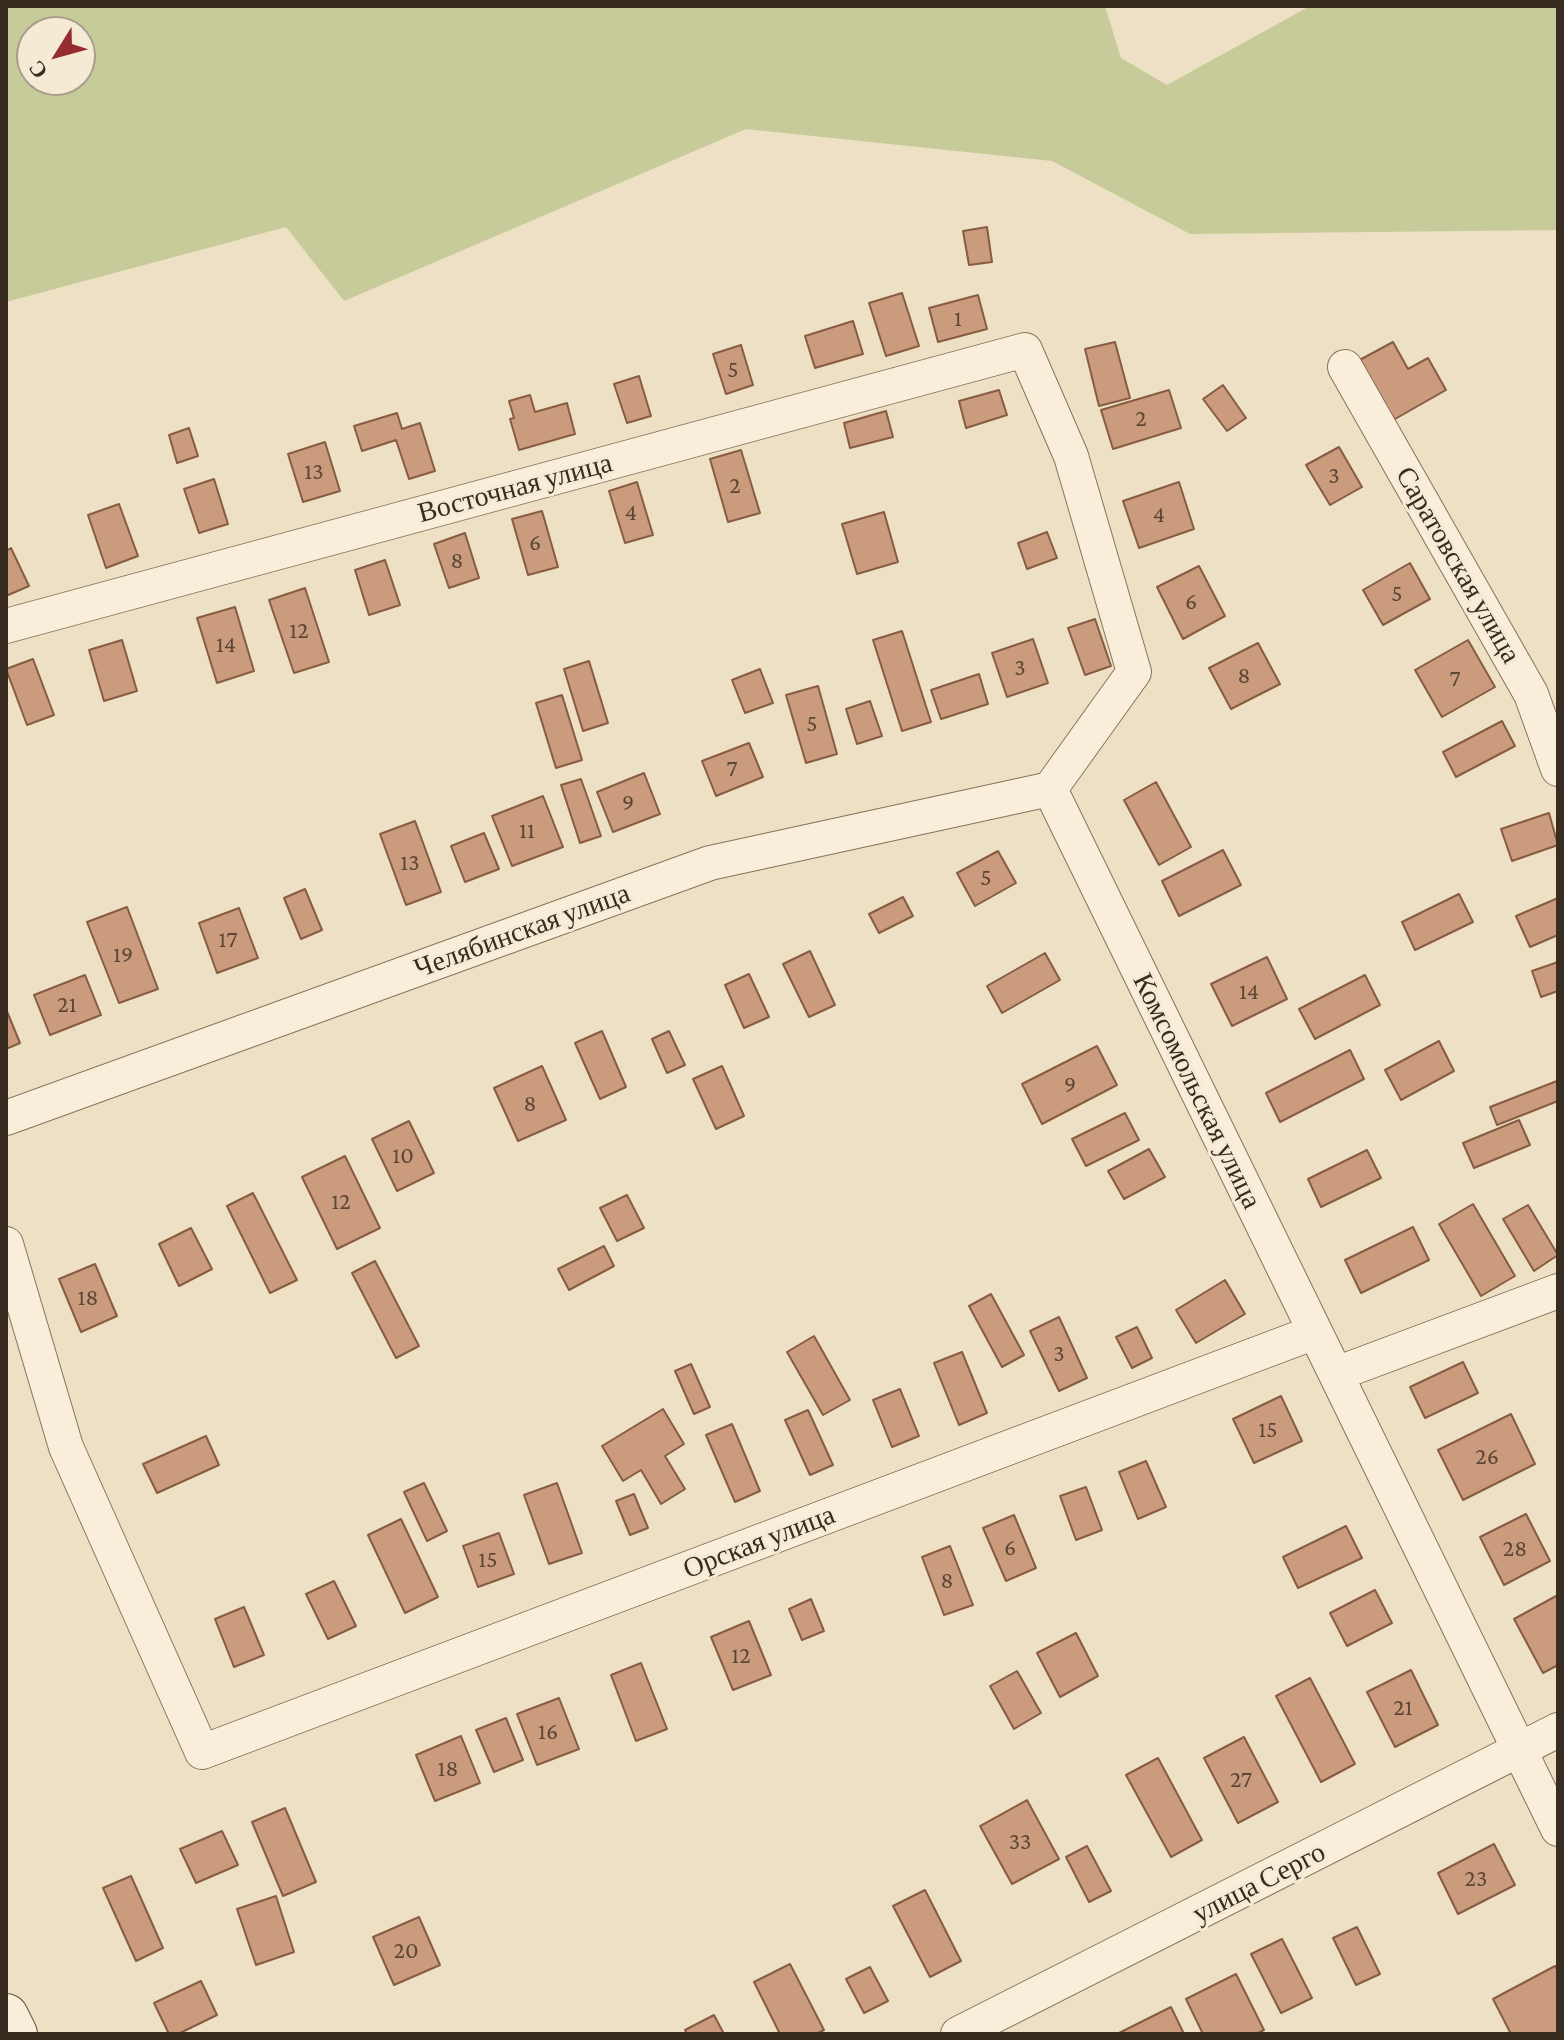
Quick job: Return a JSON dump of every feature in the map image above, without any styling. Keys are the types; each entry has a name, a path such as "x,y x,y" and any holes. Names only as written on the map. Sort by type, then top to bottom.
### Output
{"main road":[{"path":"6,2016 15,2034"}],"street":[{"name":"Восточная улица","path":"6,626 1025,350 1071,456 1134,672 1050,789"},
{"name":"Саратовская улица","path":"1345,367 1531,694 1558,769"},
{"name":"Челябинская улица","path":"6,1118 710,863 1050,789"},
{"name":"Комсомольская улица","path":"1050,789 1558,1829"},
{"name":"Орская улица","path":"6,1244 66,1447 202,1752 1315,1332"},
{"path":"1336,1374 1558,1291"},
{"name":"улица Серго","path":"958,2034 1558,1730"}],"green space":[{"path":"6,6 1105,6 1121,58 1167,85 1310,6 1558,6 1558,230 1190,234 1052,161 746,129 344,301 286,227 6,302"}],"building":[{"path":"987,227 992,262 969,265 963,231"},
{"path":"902,293 919,346 886,356 869,303"},
{"path":"978,295 987,329 938,342 929,308"},
{"path":"853,321 863,354 815,368 805,336"},
{"path":"1115,342 1130,398 1099,406 1085,349"},
{"path":"1393,342 1408,369 1428,358 1446,390 1388,423 1354,363"},
{"path":"741,345 753,385 726,394 713,354"},
{"path":"639,376 651,416 627,423 614,384"},
{"path":"1223,385 1246,418 1227,431 1203,399"},
{"path":"999,390 1007,415 966,428 959,401"},
{"path":"1169,390 1181,428 1113,449 1101,410"},
{"path":"530,395 535,412 567,403 575,434 519,450 510,419 514,418 509,401"},
{"path":"886,411 893,437 850,448 844,423"},
{"path":"397,413 402,429 420,423 435,471 409,479 396,440 362,451 354,426"},
{"path":"189,428 198,456 177,463 169,435"},
{"path":"325,442 340,491 303,502 288,454"},
{"path":"1339,447 1362,487 1330,505 1306,465"},
{"path":"741,450 760,513 728,522 710,459"},
{"path":"214,479 228,524 199,533 184,489"},
{"path":"637,482 653,535 625,543 609,491"},
{"path":"1179,482 1194,529 1139,548 1123,501"},
{"path":"119,504 138,556 106,568 88,515"},
{"path":"542,511 558,567 528,575 512,519"},
{"path":"884,512 898,562 857,574 842,524"},
{"path":"1047,532 1057,558 1027,569 1018,543"},
{"path":"465,533 479,578 449,588 434,544"},
{"path":"11,548 29,586 6,596 6,551"},
{"path":"385,560 400,605 369,615 355,570"},
{"path":"1410,563 1430,599 1383,625 1363,590"},
{"path":"1199,566 1225,616 1183,639 1157,587"},
{"path":"305,588 329,662 294,673 269,600"},
{"path":"235,607 254,671 217,683 197,618"},
{"path":"1095,619 1111,666 1085,675 1068,628"},
{"path":"902,631 931,722 902,731 873,640"},
{"path":"1033,639 1048,683 1007,697 992,653"},
{"path":"122,640 137,691 104,701 89,650"},
{"path":"1468,640 1495,687 1442,717 1415,670"},
{"path":"1258,643 1280,684 1231,709 1209,668"},
{"path":"33,659 54,715 27,725 6,669"},
{"path":"589,661 608,723 583,731 564,669"},
{"path":"760,669 773,703 745,713 732,680"},
{"path":"979,674 988,704 941,719 931,690"},
{"path":"818,686 837,754 806,763 786,695"},
{"path":"562,695 582,760 556,768 536,703"},
{"path":"870,701 882,736 857,744 846,709"},
{"path":"1502,721 1515,746 1456,777 1443,752"},
{"path":"749,743 763,777 716,796 702,761"},
{"path":"644,773 660,814 613,832 597,792"},
{"path":"581,779 601,836 580,843 561,785"},
{"path":"1156,782 1191,847 1159,865 1124,800"},
{"path":"543,796 563,847 512,866 492,816"},
{"path":"1549,813 1558,845 1512,861 1501,829"},
{"path":"415,821 441,892 406,905 380,834"},
{"path":"484,833 499,869 465,882 451,846"},
{"path":"1223,850 1241,885 1179,916 1162,881"},
{"path":"998,851 1016,883 975,906 957,873"},
{"path":"305,889 322,930 301,939 284,898"},
{"path":"1459,894 1473,922 1415,950 1402,922"},
{"path":"903,897 913,916 879,933 869,914"},
{"path":"1558,898 1558,935 1530,947 1516,916"},
{"path":"127,907 158,989 119,1003 87,922"},
{"path":"239,908 258,958 217,973 199,923"},
{"path":"810,951 835,1005 809,1017 783,964"},
{"path":"1045,953 1060,980 1002,1013 987,986"},
{"path":"1267,957 1287,999 1232,1026 1211,984"},
{"path":"1558,962 1558,991 1541,997 1532,971"},
{"path":"749,974 769,1017 744,1028 725,985"},
{"path":"85,975 101,1015 50,1035 34,995"},
{"path":"1365,975 1380,1005 1315,1039 1299,1009"},
{"path":"6,1009 20,1043 6,1049"},
{"path":"602,1031 626,1087 600,1099 575,1043"},
{"path":"669,1031 685,1065 667,1073 652,1039"},
{"path":"1439,1041 1454,1071 1401,1100 1385,1070"},
{"path":"1097,1046 1117,1085 1042,1124 1022,1084"},
{"path":"1350,1050 1364,1079 1280,1122 1266,1093"},
{"path":"542,1066 566,1120 518,1141 494,1088"},
{"path":"722,1066 744,1116 716,1129 693,1079"},
{"path":"1557,1081 1558,1101 1497,1125 1490,1107"},
{"path":"1125,1113 1139,1140 1086,1166 1072,1139"},
{"path":"1519,1120 1530,1145 1474,1168 1463,1143"},
{"path":"409,1121 434,1173 397,1191 372,1139"},
{"path":"1149,1149 1165,1177 1124,1199 1108,1171"},
{"path":"1367,1150 1381,1178 1321,1207 1308,1179"},
{"path":"345,1156 380,1228 337,1249 302,1177"},
{"path":"253,1193 297,1280 270,1293 227,1206"},
{"path":"627,1195 644,1228 617,1241 600,1208"},
{"path":"1473,1204 1515,1276 1481,1296 1439,1224"},
{"path":"1528,1205 1558,1255 1534,1271 1503,1219"},
{"path":"1413,1227 1429,1260 1361,1293 1345,1260"},
{"path":"191,1228 212,1269 179,1286 159,1244"},
{"path":"604,1246 614,1266 569,1290 558,1269"},
{"path":"375,1261 419,1346 396,1358 352,1273"},
{"path":"95,1264 117,1316 81,1332 59,1279"},
{"path":"1225,1280 1245,1314 1196,1343 1176,1310"},
{"path":"991,1294 1024,1355 1002,1367 969,1306"},
{"path":"1059,1317 1087,1378 1059,1391 1030,1331"},
{"path":"1137,1327 1152,1358 1132,1368 1116,1337"},
{"path":"814,1336 850,1400 823,1415 787,1352"},
{"path":"962,1352 987,1413 959,1425 934,1363"},
{"path":"1463,1362 1478,1393 1425,1418 1410,1387"},
{"path":"691,1364 710,1407 694,1414 675,1371"},
{"path":"900,1389 919,1436 892,1447 873,1400"},
{"path":"1281,1396 1302,1441 1254,1463 1233,1419"},
{"path":"663,1409 684,1444 665,1456 685,1489 661,1504 641,1470 623,1481 602,1446"},
{"path":"808,1410 833,1465 810,1475 785,1420"},
{"path":"1511,1414 1535,1464 1463,1500 1438,1450"},
{"path":"732,1424 760,1491 735,1502 706,1435"},
{"path":"206,1436 219,1465 157,1493 143,1464"},
{"path":"1146,1461 1166,1507 1138,1519 1119,1472"},
{"path":"424,1483 447,1531 427,1541 404,1492"},
{"path":"557,1483 582,1553 549,1564 524,1495"},
{"path":"1086,1487 1102,1530 1076,1540 1060,1496"},
{"path":"634,1494 648,1528 630,1535 616,1501"},
{"path":"1526,1514 1550,1561 1504,1585 1480,1537"},
{"path":"1014,1515 1036,1568 1006,1581 983,1528"},
{"path":"401,1519 438,1597 405,1613 368,1535"},
{"path":"1346,1526 1362,1558 1298,1588 1283,1557"},
{"path":"499,1533 514,1574 478,1587 463,1546"},
{"path":"950,1546 973,1605 944,1615 922,1557"},
{"path":"334,1581 356,1626 328,1639 306,1594"},
{"path":"1375,1590 1392,1623 1347,1646 1330,1613"},
{"path":"1558,1595 1558,1665 1543,1673 1514,1619"},
{"path":"811,1599 824,1631 802,1640 789,1609"},
{"path":"244,1607 264,1655 234,1667 215,1619"},
{"path":"749,1621 771,1675 733,1690 711,1637"},
{"path":"1076,1633 1098,1676 1060,1697 1037,1653"},
{"path":"641,1663 667,1729 636,1741 611,1675"},
{"path":"1411,1670 1438,1725 1395,1747 1367,1692"},
{"path":"1017,1671 1041,1713 1014,1729 990,1686"},
{"path":"1310,1678 1355,1764 1321,1782 1276,1696"},
{"path":"559,1698 579,1749 537,1765 517,1714"},
{"path":"506,1718 523,1760 494,1772 476,1730"},
{"path":"461,1736 480,1783 435,1801 416,1755"},
{"path":"1244,1737 1278,1802 1238,1823 1204,1758"},
{"path":"1158,1758 1202,1840 1171,1857 1126,1775"},
{"path":"1027,1800 1059,1859 1012,1884 980,1826"},
{"path":"285,1808 316,1882 283,1896 252,1822"},
{"path":"222,1831 238,1865 196,1883 180,1849"},
{"path":"1494,1844 1515,1885 1458,1914 1438,1873"},
{"path":"1087,1846 1111,1891 1089,1902 1066,1857"},
{"path":"131,1876 163,1948 136,1961 103,1888"},
{"path":"925,1890 961,1961 930,1977 893,1906"},
{"path":"276,1896 294,1952 256,1965 237,1909"},
{"path":"419,1917 440,1965 394,1985 373,1937"},
{"path":"1357,1927 1380,1974 1356,1985 1333,1938"},
{"path":"1282,1939 1312,1998 1281,2013 1251,1954"},
{"path":"790,1964 824,2030 816,2034 780,2034 754,1982"},
{"path":"1555,1966 1558,1971 1558,2034 1511,2034 1493,1999"},
{"path":"870,1967 888,2001 864,2013 846,1979"},
{"path":"1236,1974 1264,2030 1256,2034 1203,2034 1186,1999"},
{"path":"201,1981 217,2015 178,2034 169,2034 154,2003"},
{"path":"1171,2007 1184,2034 1117,2034"},
{"path":"714,2015 724,2034 687,2034 685,2030"}]}
